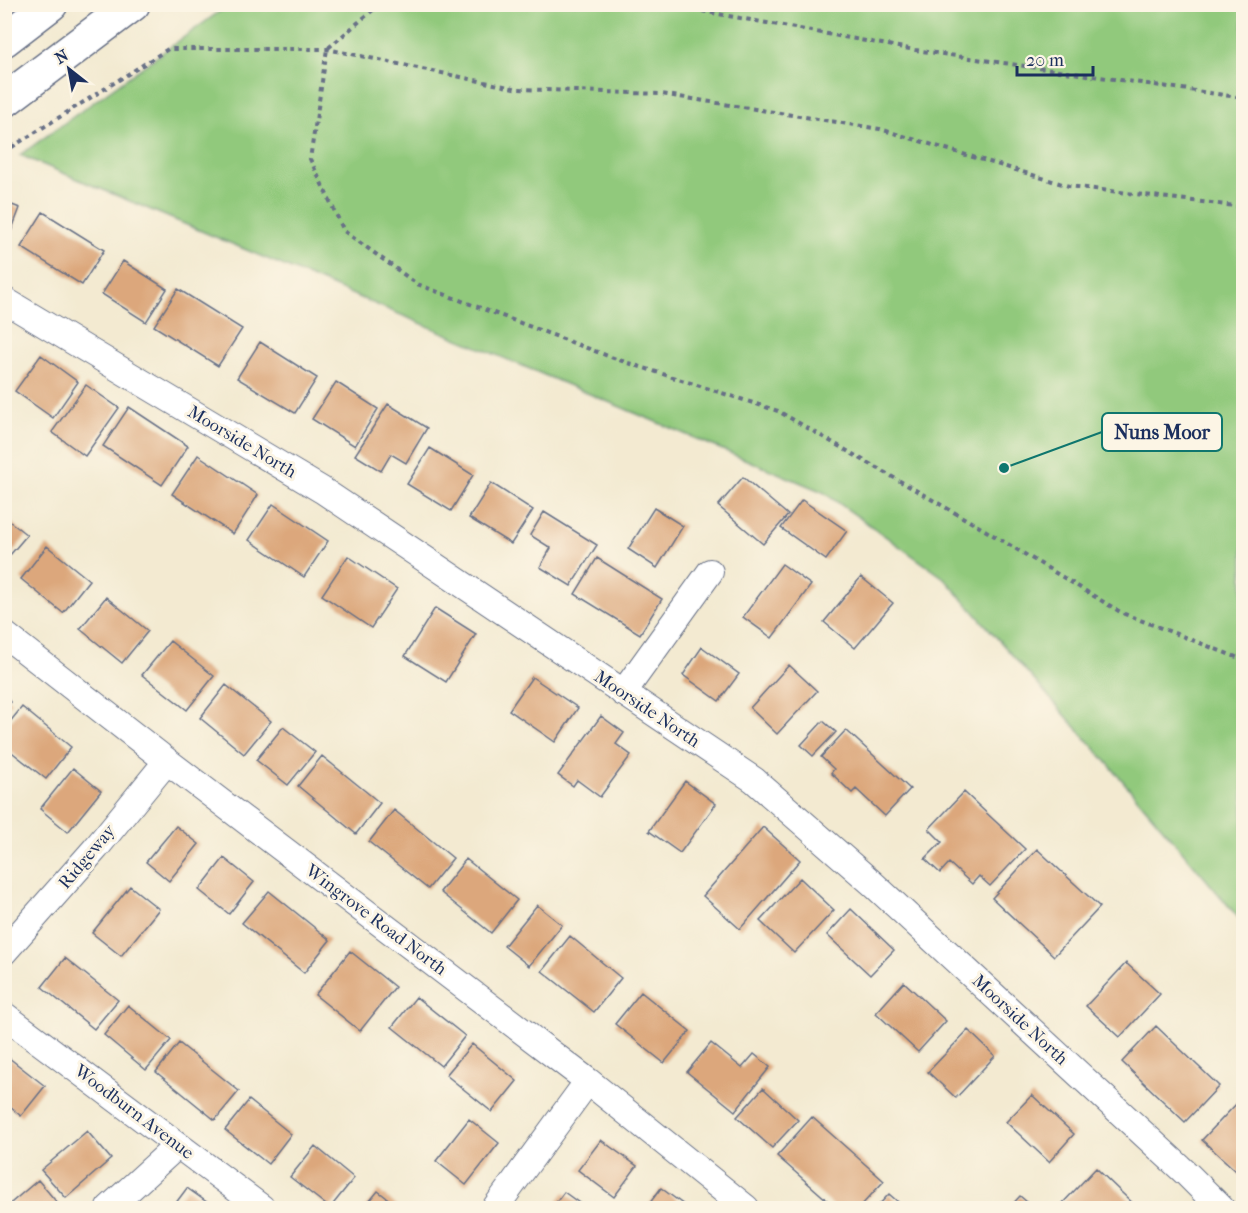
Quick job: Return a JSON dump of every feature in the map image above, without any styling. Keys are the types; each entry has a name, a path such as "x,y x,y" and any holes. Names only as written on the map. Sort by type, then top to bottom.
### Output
{"highway":[{"path":"4,40 51,4"},
{"path":"4,101 133,4"}],"street":[{"name":"Moorside North","path":"4,300 322,490 754,780 881,891 1188,1175 1221,1209"},
{"path":"622,693 710,572"},
{"name":"Wingrove Road North","path":"4,634 588,1081 746,1209"},
{"name":"Ridgeway","path":"4,952 96,848 167,761"},
{"name":"Woodburn Avenue","path":"4,1015 262,1209"},
{"path":"495,1209 588,1081"},
{"path":"109,1209 178,1144"}],"path":[{"path":"380,4 327,49 310,159 344,231 417,284 616,359 778,411 983,529 1122,613 1244,660"},
{"path":"676,4 696,10 915,50 1244,98"},
{"path":"4,152 168,49 327,49 519,89 662,94 880,129 1069,186 1244,207"}],"green space":[{"path":"230,4 1243,5 1243,923 1111,767 944,578 823,492 20,155"}],"building":[{"path":"4,202 20,208 7,242 4,241"},
{"path":"43,212 104,250 82,285 21,247"},
{"path":"123,261 167,289 146,322 102,294"},
{"path":"178,289 242,329 218,366 154,326"},
{"path":"260,342 317,378 295,413 237,378"},
{"path":"41,355 78,382 53,418 15,391"},
{"path":"336,382 378,409 355,446 312,419"},
{"path":"86,385 119,408 85,456 52,432"},
{"path":"388,404 427,428 406,463 391,454 381,471 355,455"},
{"path":"129,407 188,446 162,485 103,446"},
{"path":"430,448 473,475 451,511 407,484"},
{"path":"198,455 258,495 233,534 172,494"},
{"path":"743,477 788,515 763,544 718,506"},
{"path":"491,483 533,510 511,544 469,518"},
{"path":"802,500 847,531 826,560 781,528"},
{"path":"273,504 328,541 304,577 249,540"},
{"path":"654,508 683,526 657,568 628,549"},
{"path":"544,512 597,545 571,586 540,567 551,548 530,535"},
{"path":"4,517 27,535 4,562"},
{"path":"47,546 89,580 63,613 21,579"},
{"path":"348,556 397,589 371,628 322,595"},
{"path":"597,558 662,599 640,634 575,594"},
{"path":"782,564 811,585 772,638 743,617"},
{"path":"861,577 893,603 855,648 824,622"},
{"path":"106,597 148,631 122,663 80,629"},
{"path":"435,608 476,634 446,682 405,656"},
{"path":"170,641 214,676 187,710 142,675"},
{"path":"702,647 739,674 719,701 683,675"},
{"path":"789,665 817,691 777,734 750,708"},
{"path":"532,677 578,708 555,742 509,710"},
{"path":"226,685 271,721 244,754 200,718"},
{"path":"4,696 11,702 4,709"},
{"path":"22,707 71,747 46,779 4,746 4,729"},
{"path":"601,716 624,733 616,744 631,755 600,797 577,780 573,786 558,775"},
{"path":"823,721 836,732 813,756 801,745"},
{"path":"283,727 315,752 288,785 256,760"},
{"path":"846,730 910,789 885,816 856,789 852,793 831,773 834,769 821,757"},
{"path":"322,756 380,803 356,834 298,786"},
{"path":"73,768 101,791 68,832 40,809"},
{"path":"685,781 716,804 680,853 649,831"},
{"path":"964,792 1025,849 990,886 979,876 972,884 949,863 940,873 925,859 942,842 929,829"},
{"path":"394,810 453,858 428,889 369,842"},
{"path":"176,826 199,844 169,881 146,862"},
{"path":"763,827 800,860 740,929 703,896"},
{"path":"1037,849 1100,907 1054,956 992,898"},
{"path":"224,858 254,882 229,914 199,890"},
{"path":"466,859 517,900 491,933 440,892"},
{"path":"800,878 834,910 794,953 760,921"},
{"path":"130,886 159,909 121,956 92,933"},
{"path":"269,891 330,940 304,973 242,923"},
{"path":"537,905 562,925 529,966 504,946"},
{"path":"851,909 894,950 870,975 827,935"},
{"path":"570,936 621,978 594,1012 542,971"},
{"path":"350,951 395,987 360,1031 315,995"},
{"path":"65,958 118,1000 94,1029 42,987"},
{"path":"1126,963 1160,994 1120,1037 1086,1006"},
{"path":"904,982 946,1021 918,1052 876,1013"},
{"path":"641,992 690,1031 664,1063 615,1024"},
{"path":"416,997 465,1036 441,1066 392,1027"},
{"path":"128,1005 171,1040 146,1070 104,1035"},
{"path":"1156,1026 1219,1086 1185,1122 1122,1062"},
{"path":"968,1030 995,1056 956,1098 928,1072"},
{"path":"179,1043 239,1091 215,1120 156,1072"},
{"path":"711,1043 742,1068 754,1054 770,1067 735,1111 687,1072"},
{"path":"472,1044 517,1081 492,1112 446,1075"},
{"path":"4,1054 45,1086 21,1116 4,1102"},
{"path":"763,1088 798,1120 772,1148 737,1117"},
{"path":"1032,1095 1074,1134 1049,1162 1006,1122"},
{"path":"249,1100 291,1134 268,1164 225,1130"},
{"path":"1240,1100 1244,1103 1244,1178 1202,1140"},
{"path":"812,1117 884,1181 859,1208 836,1208 777,1156"},
{"path":"469,1119 499,1143 466,1185 436,1161"},
{"path":"87,1131 111,1159 66,1198 41,1170"},
{"path":"601,1140 637,1166 614,1197 578,1170"},
{"path":"315,1146 354,1178 330,1208 290,1177"},
{"path":"1096,1168 1122,1193 1138,1208 1058,1208"},
{"path":"38,1180 60,1206 57,1208 5,1208"},
{"path":"187,1188 215,1208 172,1208"},
{"path":"661,1188 688,1208 646,1208"},
{"path":"378,1191 400,1208 364,1208"},
{"path":"564,1192 586,1208 552,1208"},
{"path":"889,1194 905,1208 876,1208"},
{"path":"1020,1196 1034,1208 1009,1208"}],"place":[{"name":"Nuns Moor","path":"1004,468"}]}
